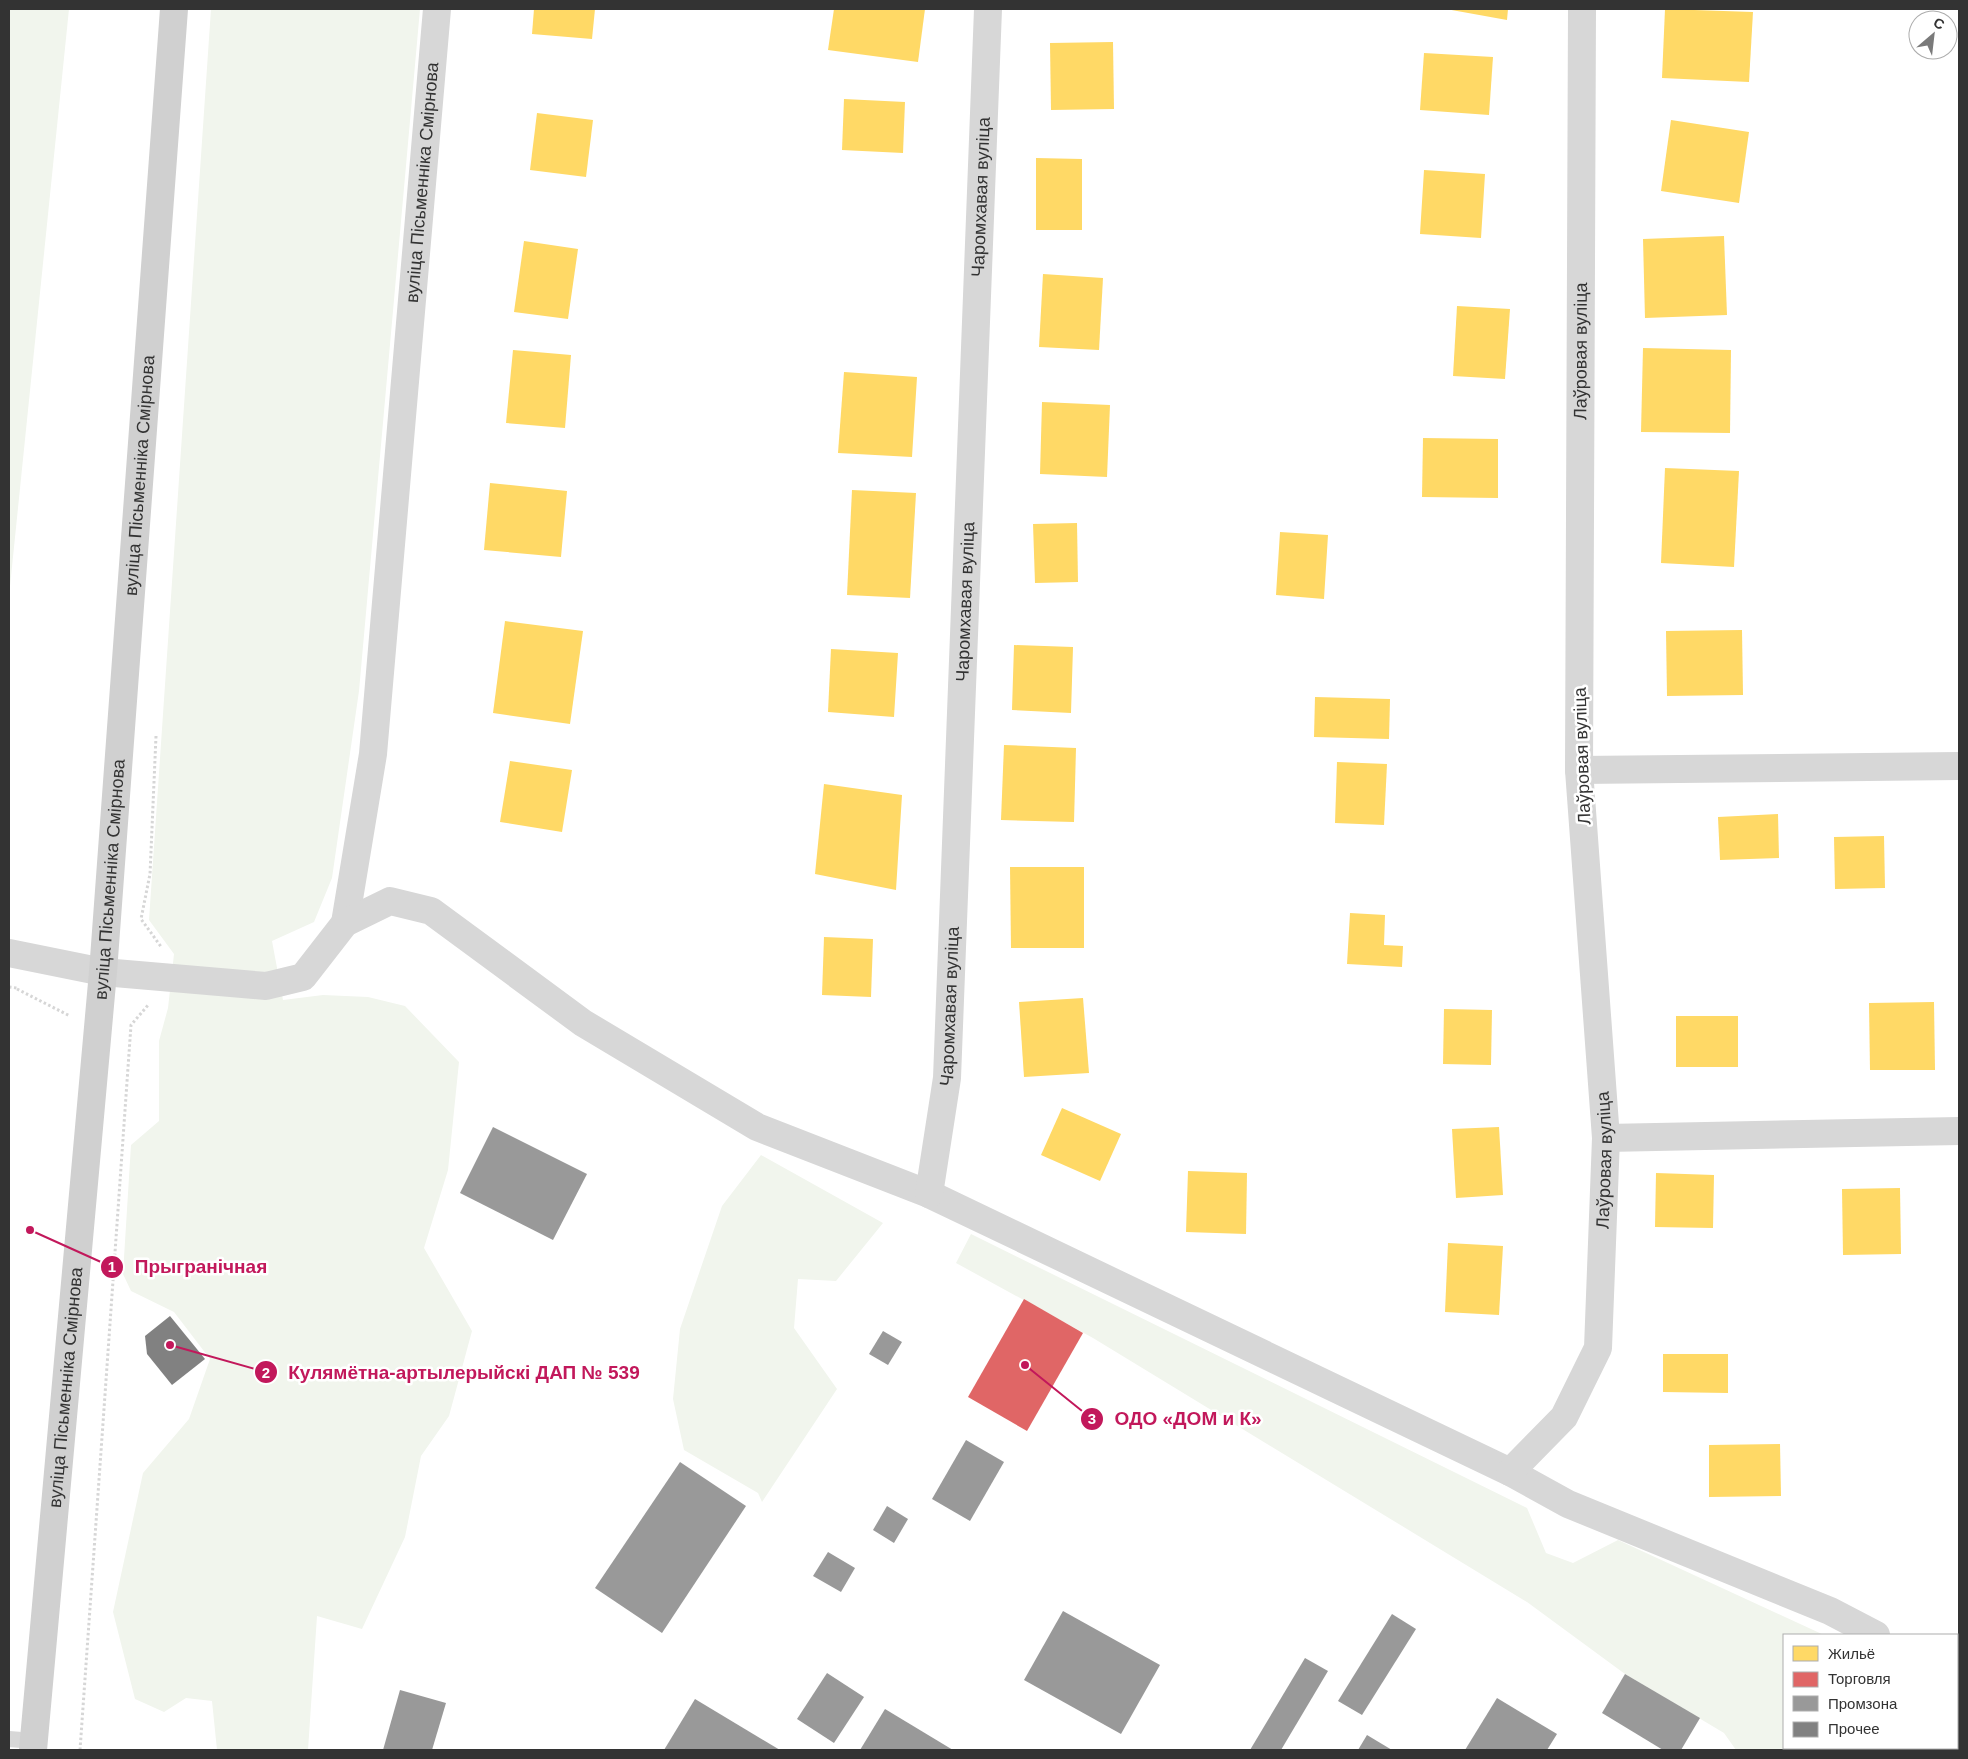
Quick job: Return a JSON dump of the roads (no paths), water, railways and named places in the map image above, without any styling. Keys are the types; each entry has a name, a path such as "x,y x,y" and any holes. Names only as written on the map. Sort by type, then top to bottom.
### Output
{"main road":[{"name":"вуліца Пісьменніка Смірнова","path":"25,1743 102,972 174,9"}],"street":[{"name":"вуліца Пісьменніка Смірнова","path":"345,923 373,754 438,9"},
{"name":"Чаромхавая вуліца","path":"929,1194 947,1078 988,9"},
{"name":"Лаўровая вуліца","path":"1510,1472 1564,1417 1598,1348 1606,1138 1579,770 1582,9"},
{"path":"1579,770 1959,766"},
{"path":"9,953 102,972 266,986 303,977 345,923 390,901 431,911 584,1023 757,1128 929,1194 1510,1472 1568,1504 1830,1612 1874,1634"},
{"path":"1606,1138 1959,1131"}],"place":[{"name":"Прыгранічная","path":"30,1230"},
{"name":"Кулямётна-артылерыйскі ДАП № 539","path":"170,1345"},
{"name":"ОДО «ДОМ и К»","path":"1025,1365"}]}
